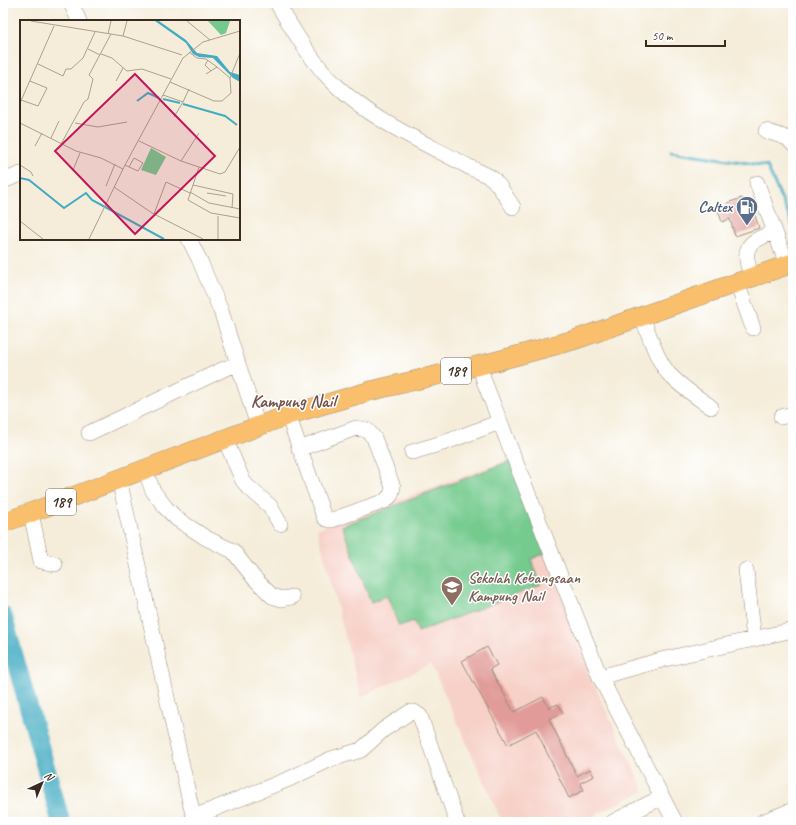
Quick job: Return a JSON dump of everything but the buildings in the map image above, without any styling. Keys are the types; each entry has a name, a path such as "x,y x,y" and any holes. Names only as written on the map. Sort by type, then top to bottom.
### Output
{"main road":[{"name":"189","path":"3,523 288,416 370,390 480,365 567,342 790,264"}],"street":[{"path":"71,3 79,20"},
{"path":"277,3 311,56 327,76 352,99 378,117 418,140 493,178 513,207"},
{"path":"766,130 787,138 793,144"},
{"path":"3,182 20,174"},
{"path":"758,184 775,232 790,264"},
{"path":"753,328 745,280 747,250 749,246 757,239 775,232"},
{"path":"190,240 221,311 258,426"},
{"path":"642,317 662,362 670,374 690,392 711,407"},
{"path":"89,433 224,368 238,364"},
{"path":"480,365 484,381 600,677 675,822"},
{"path":"288,416 299,449 326,519 332,520 385,501 391,495 393,487 374,438 367,430 356,428 299,449"},
{"path":"412,452 446,442 500,422"},
{"path":"224,439 239,475 248,487 270,506 280,524"},
{"path":"145,470 153,491 166,508 177,518 206,538 234,551 254,578 272,596 282,599 292,597"},
{"path":"120,479 195,820 290,780 331,759 360,750 383,730 410,712 414,712 420,716 457,822"},
{"path":"31,513 42,561 55,564"},
{"path":"746,570 754,639"},
{"path":"600,677 665,659 793,630"},
{"path":"613,822 662,797"},
{"path":"762,822 793,810"}],"shaded area":[{"name":"Sekolah Kebangsaan Kampung Nail","path":"511,459 548,550 590,676 644,791 581,822 502,822 431,664 361,697 317,529"}],"green space":[{"path":"510,461 546,553 531,559 541,585 418,632 414,621 399,626 387,596 371,602 342,526"}],"waterway":[{"path":"671,151 767,166 793,225"},
{"path":"3,616 61,822"}],"place":[{"name":"Caltex","path":"747,226"},
{"name":"Sekolah Kebangsaan Kampung Nail","path":"452,606"}],"district":[{"name":"Kampung Nail","path":"293,401"}]}
